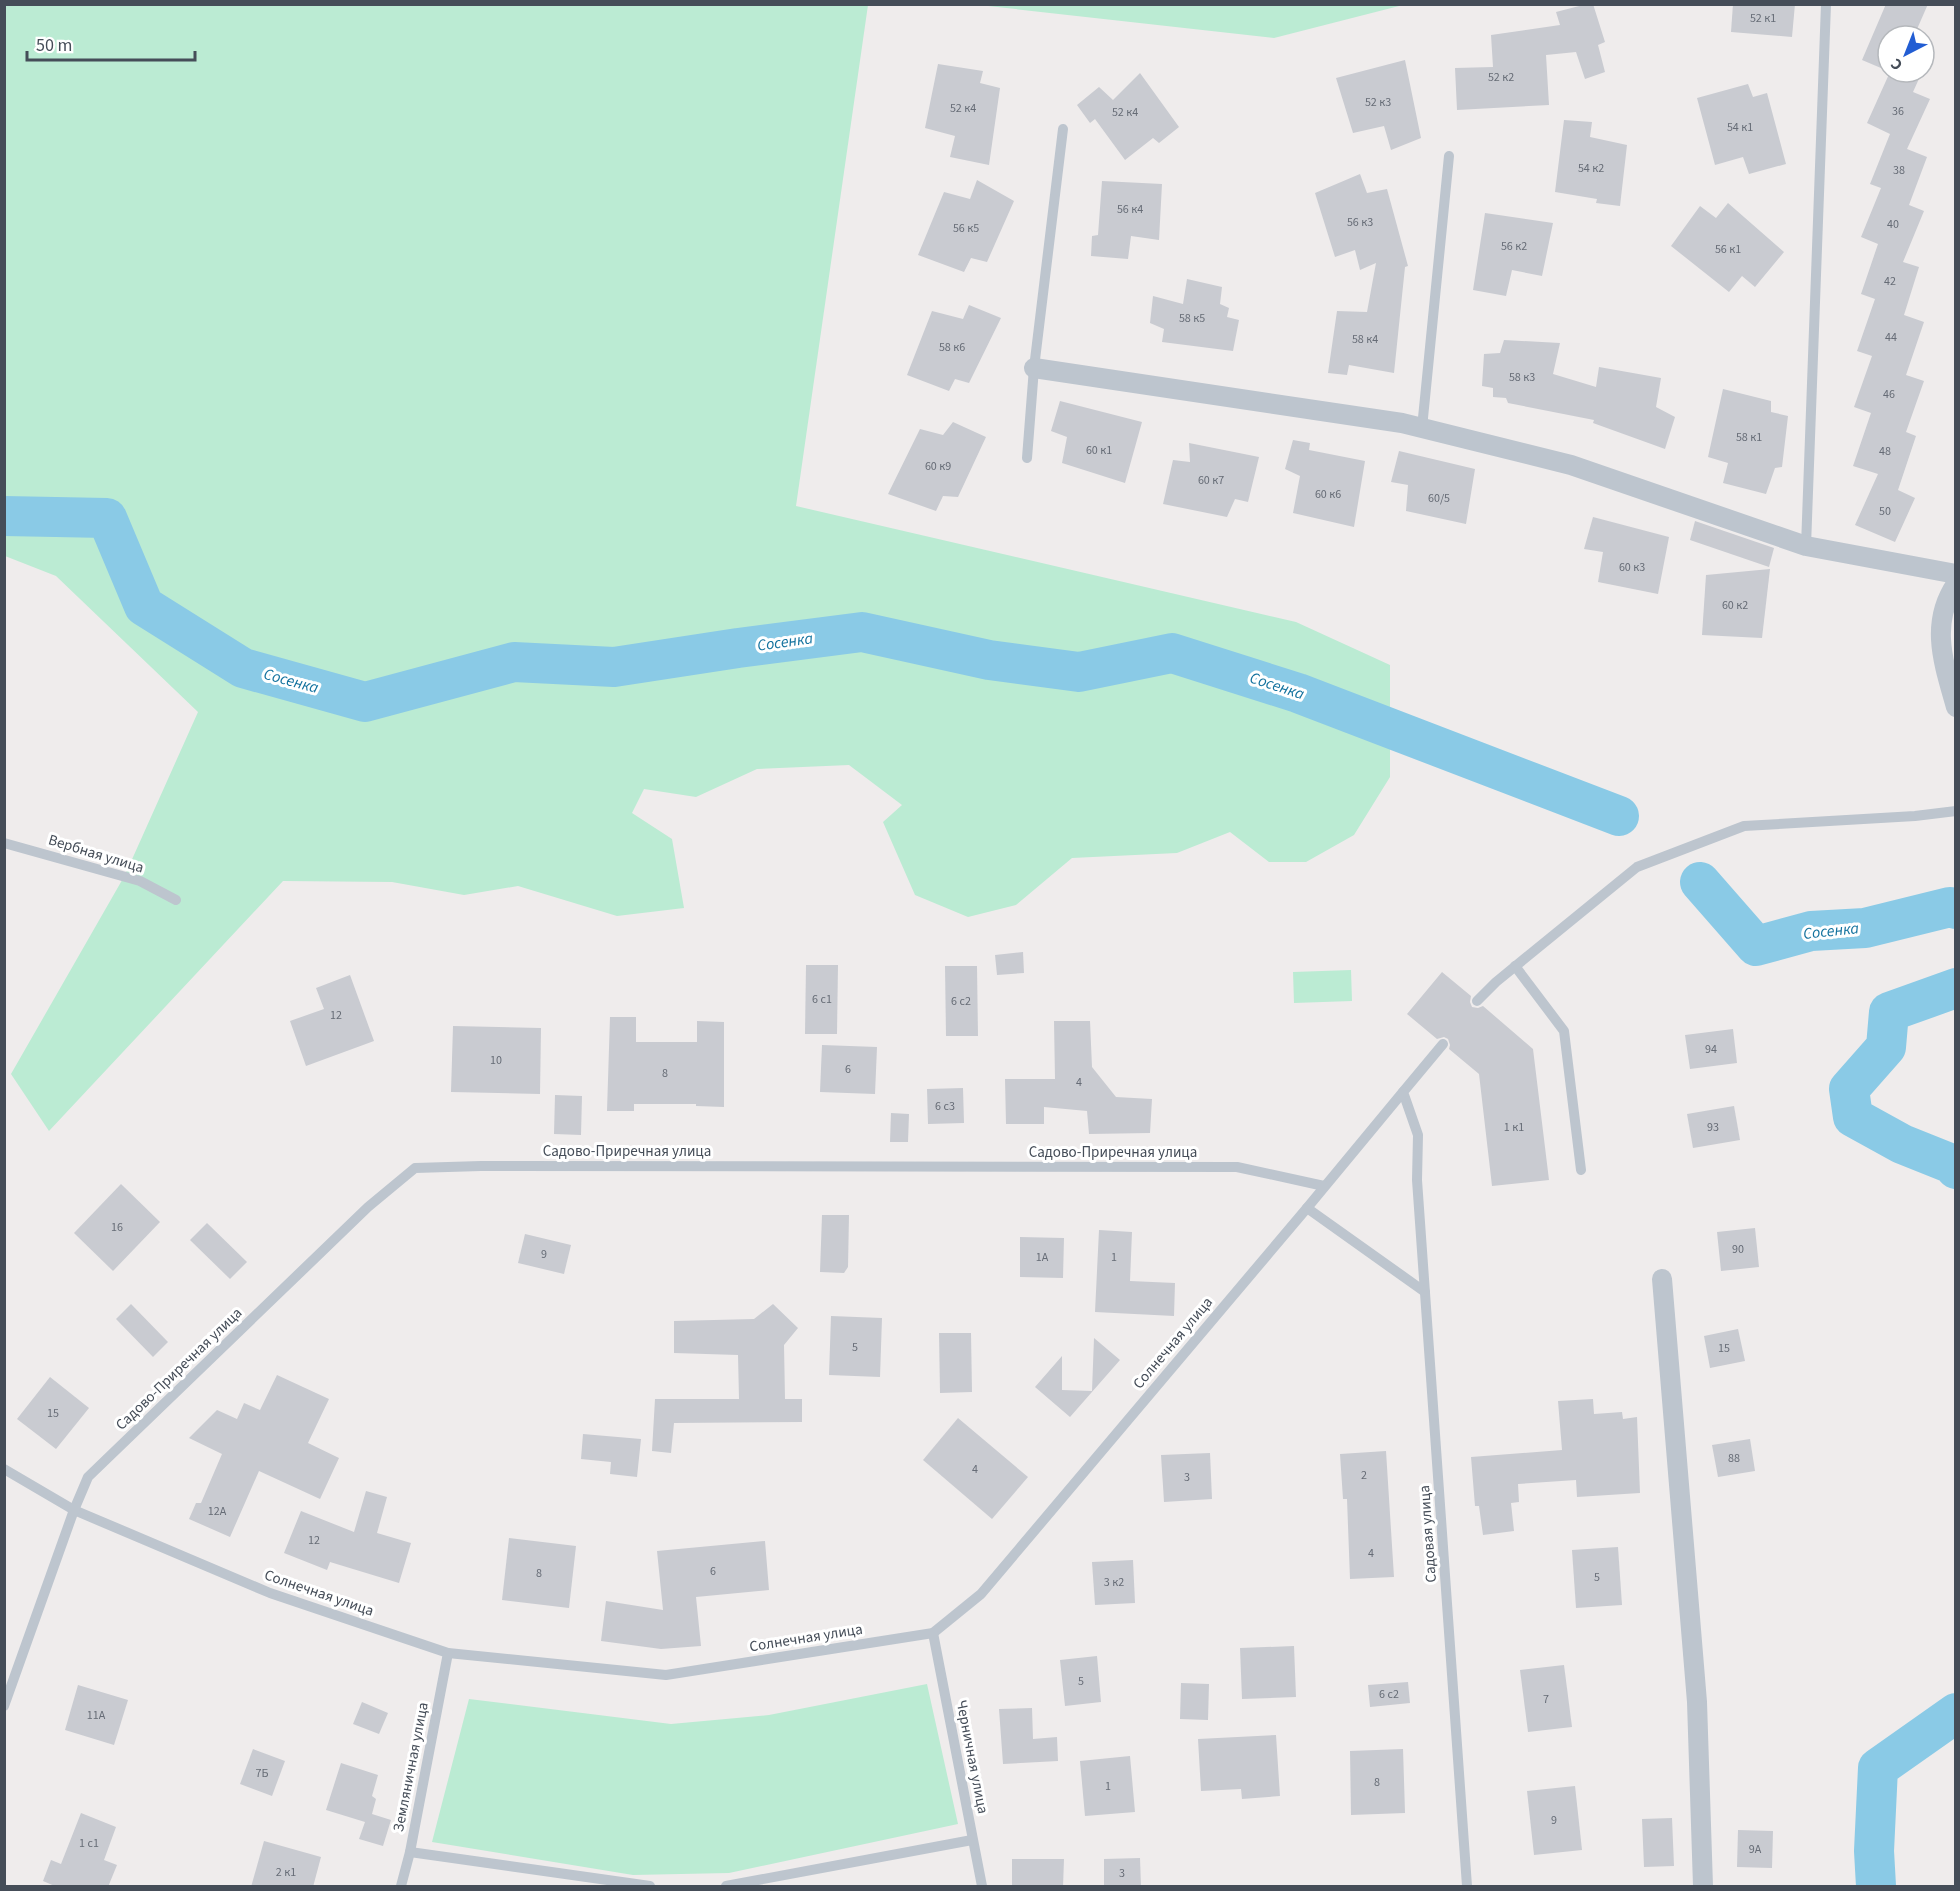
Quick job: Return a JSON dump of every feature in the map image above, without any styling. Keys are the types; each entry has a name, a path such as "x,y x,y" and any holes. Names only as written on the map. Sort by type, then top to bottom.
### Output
{"street":[{"path":"1034,368 1402,423 1571,465 1806,546 1956,574"},
{"path":"1956,584 1947,597 1940,628 1941,652 1956,707"},
{"path":"1662,1280 1697,1702 1703,1887"}],"lane":[{"path":"1806,546 1826,4"},
{"path":"1027,458 1034,368 1063,129"},
{"path":"1422,428 1449,156"},
{"path":"1477,1001 1515,966 1637,867 1744,826 1915,816 1956,811"},
{"name":"Вербная улица","path":"4,843 140,881 176,900"},
{"path":"1515,966 1564,1031 1581,1170"},
{"name":"Солнечная улица","path":"4,1469 74,1510 270,1593 448,1653 666,1676 933,1633 981,1594 1443,1044"},
{"name":"Садовая улица","path":"1403,1092 1418,1135 1417,1180 1467,1887"},
{"name":"Садово-Приречная улица","path":"4,1706 74,1510 88,1478 368,1207 415,1168 481,1166 1237,1167 1324,1186"},
{"path":"1307,1208 1425,1292"},
{"name":"Черничная улица","path":"933,1633 982,1887"},
{"name":"Земляничная улица","path":"401,1887 410,1852 448,1653"},
{"path":"726,1887 972,1840"},
{"path":"410,1852 650,1887"}],"green space":[{"path":"1403,4 1274,38 979,5"},
{"path":"4,5 868,5 796,506 1296,622 1390,665 1390,777 1354,835 1306,862 1269,862 1230,832 1177,853 1072,858 1016,905 968,917 915,895 883,822 902,805 849,765 757,769 696,797 644,789 632,813 672,839 684,908 617,916 518,886 464,895 392,882 283,881 49,1131 11,1074 125,875 198,712 56,576 5,556"},
{"path":"1351,970 1352,1001 1294,1003 1293,972"},
{"path":"927,1684 958,1824 729,1873 633,1875 432,1842 469,1699 671,1724 769,1715"}],"building":[{"path":"1593,4 1605,42 1598,45 1605,72 1585,79 1576,52 1546,55 1549,105 1457,110 1455,68 1493,67 1491,35 1560,25 1556,12"},
{"path":"1733,4 1795,4 1792,37 1731,32"},
{"path":"1886,4 1928,4 1919,24 1877,24"},
{"path":"1876,27 1876,66 1862,60"},
{"path":"1405,60 1421,138 1391,150 1384,126 1353,133 1336,78"},
{"path":"938,64 983,71 980,83 1000,88 989,165 950,157 955,136 925,128"},
{"path":"1140,73 1179,127 1159,143 1153,138 1125,160 1095,119 1090,123 1077,105 1099,87 1113,100"},
{"path":"1748,84 1753,97 1767,93 1786,164 1749,174 1743,157 1715,165 1697,98"},
{"path":"1885,84 1917,84 1913,92 1930,99 1907,149 1927,157 1909,205 1924,211 1903,262 1919,267 1904,315 1924,322 1906,375 1924,381 1906,432 1916,436 1898,490 1915,498 1895,542 1855,525 1878,474 1853,466 1871,413 1854,407 1872,356 1857,351 1875,299 1861,294 1878,244 1861,237 1881,188 1870,184 1890,134 1867,123"},
{"path":"1564,120 1592,122 1590,137 1627,145 1620,206 1596,203 1597,199 1555,192"},
{"path":"1360,174 1367,193 1387,189 1408,266 1405,267 1394,373 1349,365 1347,375 1328,373 1337,311 1367,312 1376,263 1360,270 1355,250 1335,257 1315,193"},
{"path":"977,180 1014,201 987,262 971,258 964,272 918,255 944,192 970,199"},
{"path":"1102,181 1162,184 1159,240 1131,236 1128,259 1091,256 1092,236 1098,235"},
{"path":"1728,203 1784,252 1755,287 1742,276 1729,292 1671,246 1700,206 1716,218"},
{"path":"1485,213 1553,223 1542,276 1512,270 1506,296 1473,290"},
{"path":"1187,279 1222,287 1220,304 1229,308 1227,317 1239,320 1233,351 1162,342 1164,329 1150,323 1153,296 1183,304"},
{"path":"969,305 1001,318 969,383 955,379 949,391 907,375 932,311 963,319"},
{"path":"1504,340 1560,343 1553,374 1596,387 1599,367 1661,378 1656,407 1675,417 1665,449 1593,423 1594,420 1508,403 1506,398 1493,397 1493,388 1482,386 1484,354 1500,353"},
{"path":"1723,389 1771,401 1771,412 1788,416 1782,467 1775,468 1766,494 1723,483 1728,463 1708,457"},
{"path":"1060,401 1142,422 1125,483 1062,463 1067,437 1051,431"},
{"path":"953,422 986,437 958,497 943,496 936,511 888,494 920,429 943,435"},
{"path":"1293,440 1310,443 1309,450 1365,461 1354,527 1293,513 1300,476 1285,469"},
{"path":"1189,443 1259,457 1248,502 1235,499 1227,517 1163,504 1173,460 1190,462"},
{"path":"1399,451 1475,469 1466,524 1406,511 1408,485 1391,482"},
{"path":"1593,517 1669,537 1658,594 1598,582 1603,552 1584,549"},
{"path":"1695,521 1774,548 1769,567 1690,540"},
{"path":"1770,569 1762,638 1702,635 1706,575"},
{"path":"1023,952 1024,973 997,975 995,955"},
{"path":"806,965 838,965 837,1034 805,1034"},
{"path":"945,966 977,966 978,1036 946,1036"},
{"path":"1442,972 1471,996 1472,1007 1483,1006 1533,1049 1549,1180 1492,1186 1479,1074 1449,1049 1448,1039 1444,1037 1437,1039 1407,1014"},
{"path":"350,975 374,1041 306,1066 290,1021 324,1009 316,988"},
{"path":"610,1017 636,1017 636,1042 697,1042 697,1021 724,1022 724,1107 696,1106 696,1104 634,1104 634,1111 607,1111"},
{"path":"1054,1021 1090,1021 1092,1067 1116,1097 1152,1099 1150,1133 1089,1134 1087,1111 1044,1107 1044,1124 1006,1124 1005,1079 1055,1079"},
{"path":"453,1026 541,1028 540,1094 451,1092"},
{"path":"1733,1029 1737,1063 1690,1069 1685,1035"},
{"path":"822,1045 877,1047 875,1094 820,1092"},
{"path":"963,1088 964,1123 928,1124 927,1089"},
{"path":"555,1095 582,1096 581,1135 554,1134"},
{"path":"1734,1106 1740,1140 1693,1148 1687,1114"},
{"path":"891,1113 909,1114 908,1142 890,1142"},
{"path":"121,1184 160,1222 113,1271 74,1233"},
{"path":"822,1215 849,1215 848,1267 844,1273 820,1272"},
{"path":"207,1223 247,1262 230,1279 190,1240"},
{"path":"1755,1228 1759,1267 1721,1271 1717,1232"},
{"path":"1099,1230 1132,1232 1130,1281 1175,1283 1174,1316 1095,1312"},
{"path":"525,1234 571,1245 564,1274 518,1263"},
{"path":"1020,1237 1064,1238 1063,1278 1020,1277"},
{"path":"131,1304 168,1342 153,1357 116,1319"},
{"path":"773,1304 798,1328 784,1345 785,1399 802,1399 802,1422 674,1423 671,1453 652,1451 655,1399 739,1399 738,1355 674,1353 674,1321 754,1319"},
{"path":"831,1316 882,1318 880,1377 829,1375"},
{"path":"1738,1329 1745,1361 1710,1368 1704,1336"},
{"path":"939,1333 971,1333 972,1392 940,1393"},
{"path":"1094,1338 1120,1360 1070,1417 1035,1387 1062,1356 1062,1390 1092,1391"},
{"path":"277,1375 329,1399 308,1443 339,1458 320,1499 259,1471 230,1537 189,1519 196,1503 201,1503 222,1454 189,1438 217,1410 237,1419 244,1403 260,1410"},
{"path":"50,1377 89,1408 56,1449 17,1419"},
{"path":"1593,1399 1594,1414 1622,1412 1623,1419 1637,1417 1640,1493 1577,1497 1576,1480 1518,1484 1519,1502 1511,1503 1514,1531 1483,1535 1479,1506 1475,1506 1471,1457 1562,1450 1558,1401"},
{"path":"958,1418 1028,1477 992,1519 923,1460"},
{"path":"583,1434 641,1439 637,1477 610,1474 611,1462 581,1459"},
{"path":"1750,1439 1755,1471 1718,1477 1712,1445"},
{"path":"1386,1451 1394,1577 1350,1579 1347,1499 1343,1499 1340,1454"},
{"path":"1210,1453 1212,1499 1164,1502 1161,1455"},
{"path":"366,1491 387,1497 377,1533 411,1543 399,1583 330,1562 327,1570 284,1553 301,1511 354,1532"},
{"path":"509,1538 576,1546 569,1608 502,1600"},
{"path":"765,1541 769,1590 696,1597 701,1646 661,1649 601,1641 606,1601 663,1610 657,1551"},
{"path":"1618,1547 1622,1605 1576,1608 1572,1550"},
{"path":"1133,1560 1135,1603 1095,1605 1092,1562"},
{"path":"1294,1646 1296,1697 1242,1699 1240,1648"},
{"path":"1097,1656 1101,1702 1065,1706 1060,1660"},
{"path":"1564,1665 1572,1727 1528,1732 1520,1670"},
{"path":"1408,1682 1410,1703 1370,1707 1368,1685"},
{"path":"1181,1683 1209,1684 1208,1720 1180,1719"},
{"path":"78,1685 128,1700 114,1745 65,1730"},
{"path":"362,1702 388,1713 379,1734 353,1724"},
{"path":"1032,1708 1033,1739 1057,1737 1058,1761 1003,1764 999,1709"},
{"path":"1276,1735 1280,1796 1242,1799 1241,1789 1201,1791 1198,1739"},
{"path":"253,1749 285,1761 272,1796 240,1784"},
{"path":"1403,1749 1405,1813 1351,1815 1350,1751"},
{"path":"1130,1756 1135,1812 1085,1816 1080,1761"},
{"path":"341,1763 378,1775 372,1796 376,1799 372,1814 391,1820 383,1846 359,1839 365,1822 326,1810"},
{"path":"1575,1786 1582,1850 1534,1855 1527,1791"},
{"path":"81,1813 116,1827 104,1860 117,1865 108,1887 57,1887 43,1881 51,1860 61,1864"},
{"path":"1672,1818 1674,1866 1644,1867 1642,1819"},
{"path":"1738,1830 1773,1831 1772,1868 1737,1867"},
{"path":"264,1841 321,1857 313,1887 251,1887"},
{"path":"1140,1858 1141,1887 1104,1887 1104,1859"},
{"path":"1012,1859 1064,1859 1063,1887 1012,1887"}],"waterway":[{"name":"Сосенка","path":"4,516 107,518 144,606 243,668 365,702 514,662 614,667 862,632 989,660 1079,672 1172,653 1298,693 1619,816"},
{"name":"Сосенка","path":"1700,882 1756,946 1811,931 1865,928 1950,907 1956,909"},
{"path":"1956,988 1889,1012 1886,1047 1849,1089 1853,1117 1902,1144 1952,1164 1956,1169"},
{"path":"1876,1886 1874,1851 1878,1768 1956,1713"}]}
